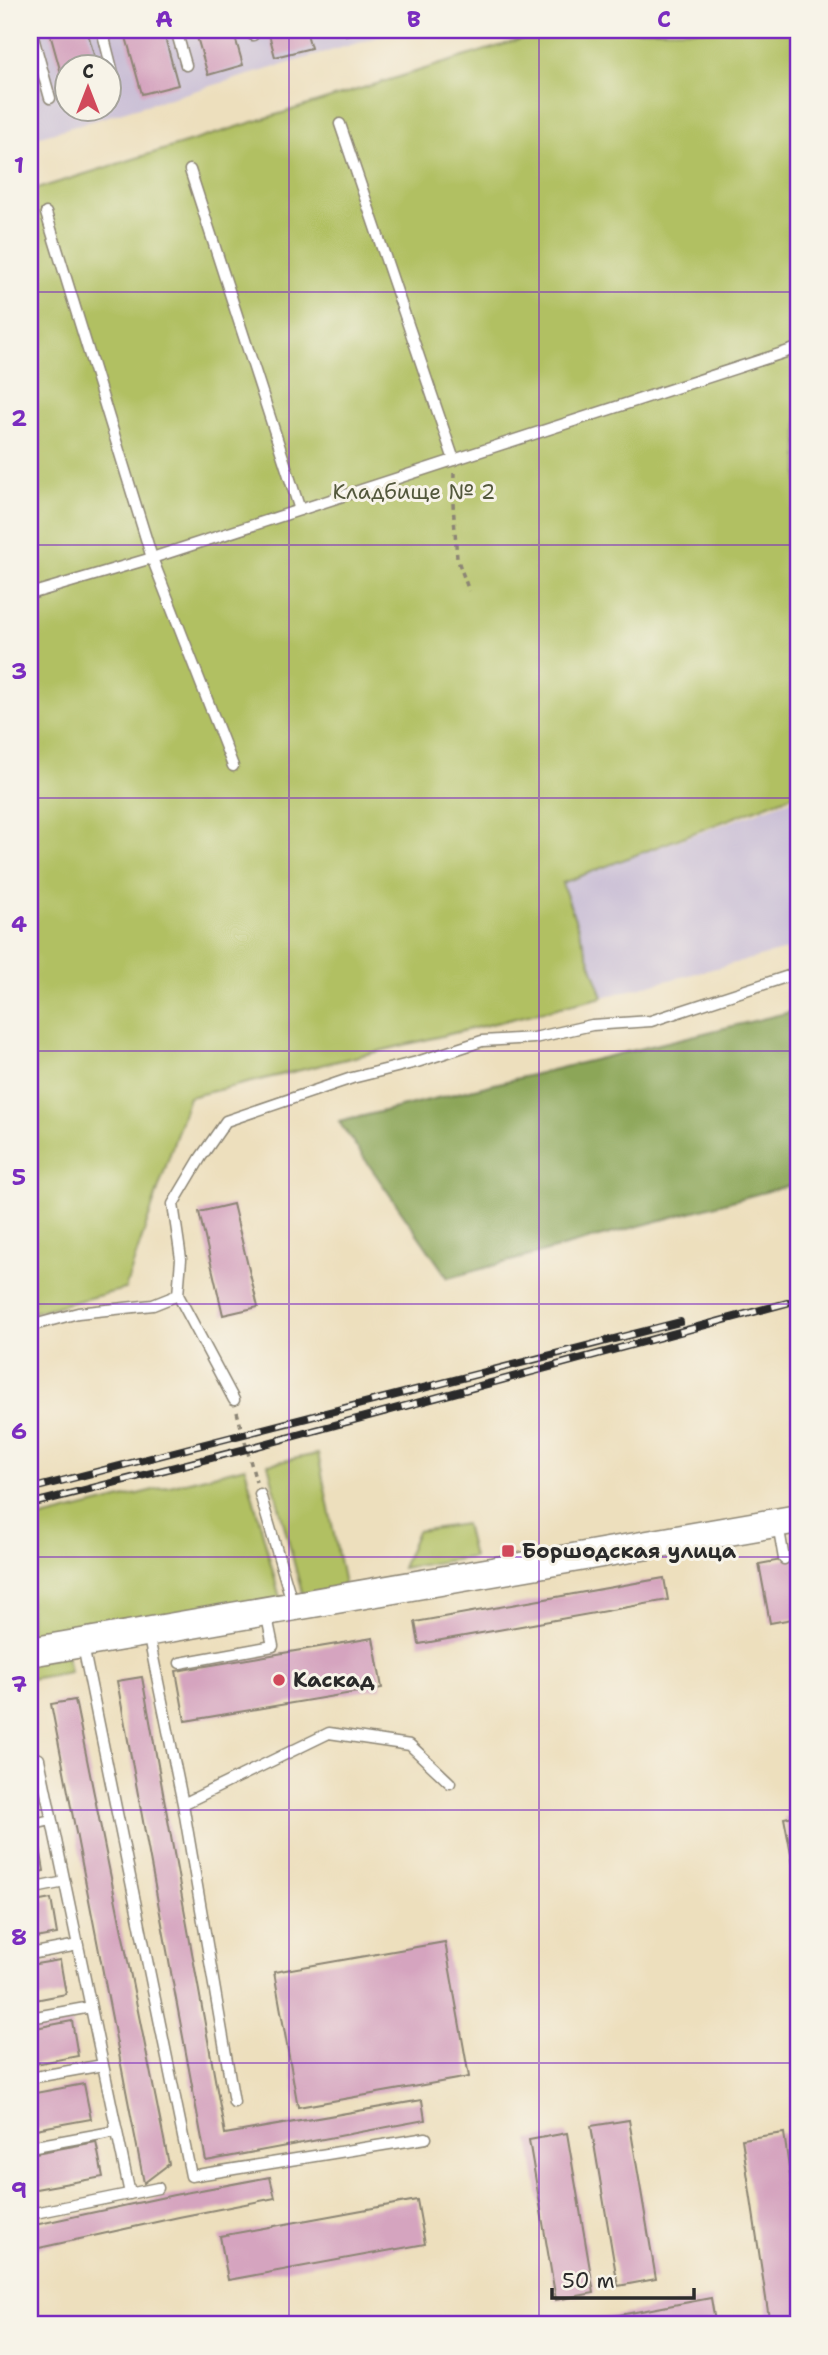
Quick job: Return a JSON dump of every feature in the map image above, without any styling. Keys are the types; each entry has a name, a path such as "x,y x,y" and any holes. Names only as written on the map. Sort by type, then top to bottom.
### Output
{"street":[{"path":"30,1652 788,1521"}],"lane":[{"path":"31,30 50,99"},
{"path":"102,30 108,52"},
{"path":"176,30 186,65"},
{"path":"340,124 454,460"},
{"path":"190,170 300,510"},
{"path":"46,213 152,558 233,766"},
{"path":"30,594 152,558 798,348"},
{"path":"234,1400 177,1295 181,1259 173,1204 226,1121 352,1078 417,1062 482,1041 534,1038 592,1025 651,1021 798,973"},
{"path":"30,1326 78,1313 152,1306 177,1295"},
{"path":"260,1494 293,1607"},
{"path":"784,1559 788,1521"},
{"path":"180,1663 273,1646 265,1612"},
{"path":"148,1632 183,1804 234,2102"},
{"path":"82,1643 191,2176 426,2138"},
{"path":"183,1804 329,1733 410,1745 450,1783"},
{"path":"30,1760 38,1759 130,2194"},
{"path":"30,1825 51,1820"},
{"path":"30,1889 65,1882"},
{"path":"30,1954 78,1945"},
{"path":"30,2018 91,2007"},
{"path":"30,2078 103,2064"},
{"path":"30,2147 117,2131"},
{"path":"30,2214 158,2188"}],"path":[{"path":"454,460 453,504 457,558 469,591"},
{"path":"234,1400 260,1494"}],"shaded area":[{"path":"30,30 402,30 122,112 122,52 52,52 52,122 88,122 30,139"},
{"path":"798,797 798,947 603,997 561,883"}],"green space":[{"name":"Кладбище № 2","path":"551,30 798,30 798,793 562,883 603,997 189,1097 125,1289 30,1313 30,191"},
{"path":"798,1010 798,1183 448,1278 339,1122"},
{"path":"318,1454 345,1589 303,1597 268,1464"},
{"path":"245,1467 281,1602 30,1644 30,1521"},
{"path":"465,1524 473,1557 402,1568 417,1531"},
{"path":"67,1655 70,1672 30,1679 30,1662"}],"building":[{"path":"49,30 87,30 93,52 55,52"},
{"path":"124,30 163,30 178,85 142,94"},
{"path":"195,30 233,30 243,65 208,75"},
{"path":"268,30 306,30 311,48 275,57"},
{"path":"345,30 364,30 364,31 346,35"},
{"path":"30,99 37,122 30,124"},
{"path":"233,1204 258,1307 223,1315 199,1212"},
{"path":"798,1557 798,1618 770,1623 759,1564"},
{"path":"664,1578 668,1600 419,1644 415,1622"},
{"name":"Каскад","path":"373,1638 382,1688 185,1721 176,1671"},
{"path":"142,1677 225,2134 422,2100 425,2120 206,2161 117,1681"},
{"path":"75,1700 169,2164 144,2183 51,1704"},
{"path":"798,1815 798,1884 797,1885 784,1818"},
{"path":"38,1836 44,1871 30,1874 30,1838"},
{"path":"51,1899 57,1934 30,1939 30,1903"},
{"path":"445,1942 469,2077 298,2107 274,1972"},
{"path":"60,1960 66,1994 30,2001 30,1965"},
{"path":"72,2021 78,2056 30,2065 30,2029"},
{"path":"84,2084 91,2119 30,2130 30,2094"},
{"path":"629,2120 656,2279 618,2286 591,2126"},
{"path":"567,2133 594,2293 556,2300 529,2140"},
{"path":"784,2133 798,2231 798,2325 770,2325 742,2139"},
{"path":"96,2142 103,2177 30,2190 30,2154"},
{"path":"270,2177 275,2198 30,2250 30,2226"},
{"path":"417,2200 425,2244 228,2280 220,2236"},
{"path":"711,2298 715,2322 696,2325 566,2325"}],"railway":[{"path":"30,1504 246,1449 798,1300"},
{"path":"30,1489 680,1322"}],"place":[{"name":"Боршодская улица","path":"508,1551"},
{"name":"Каскад","path":"279,1680"}]}
